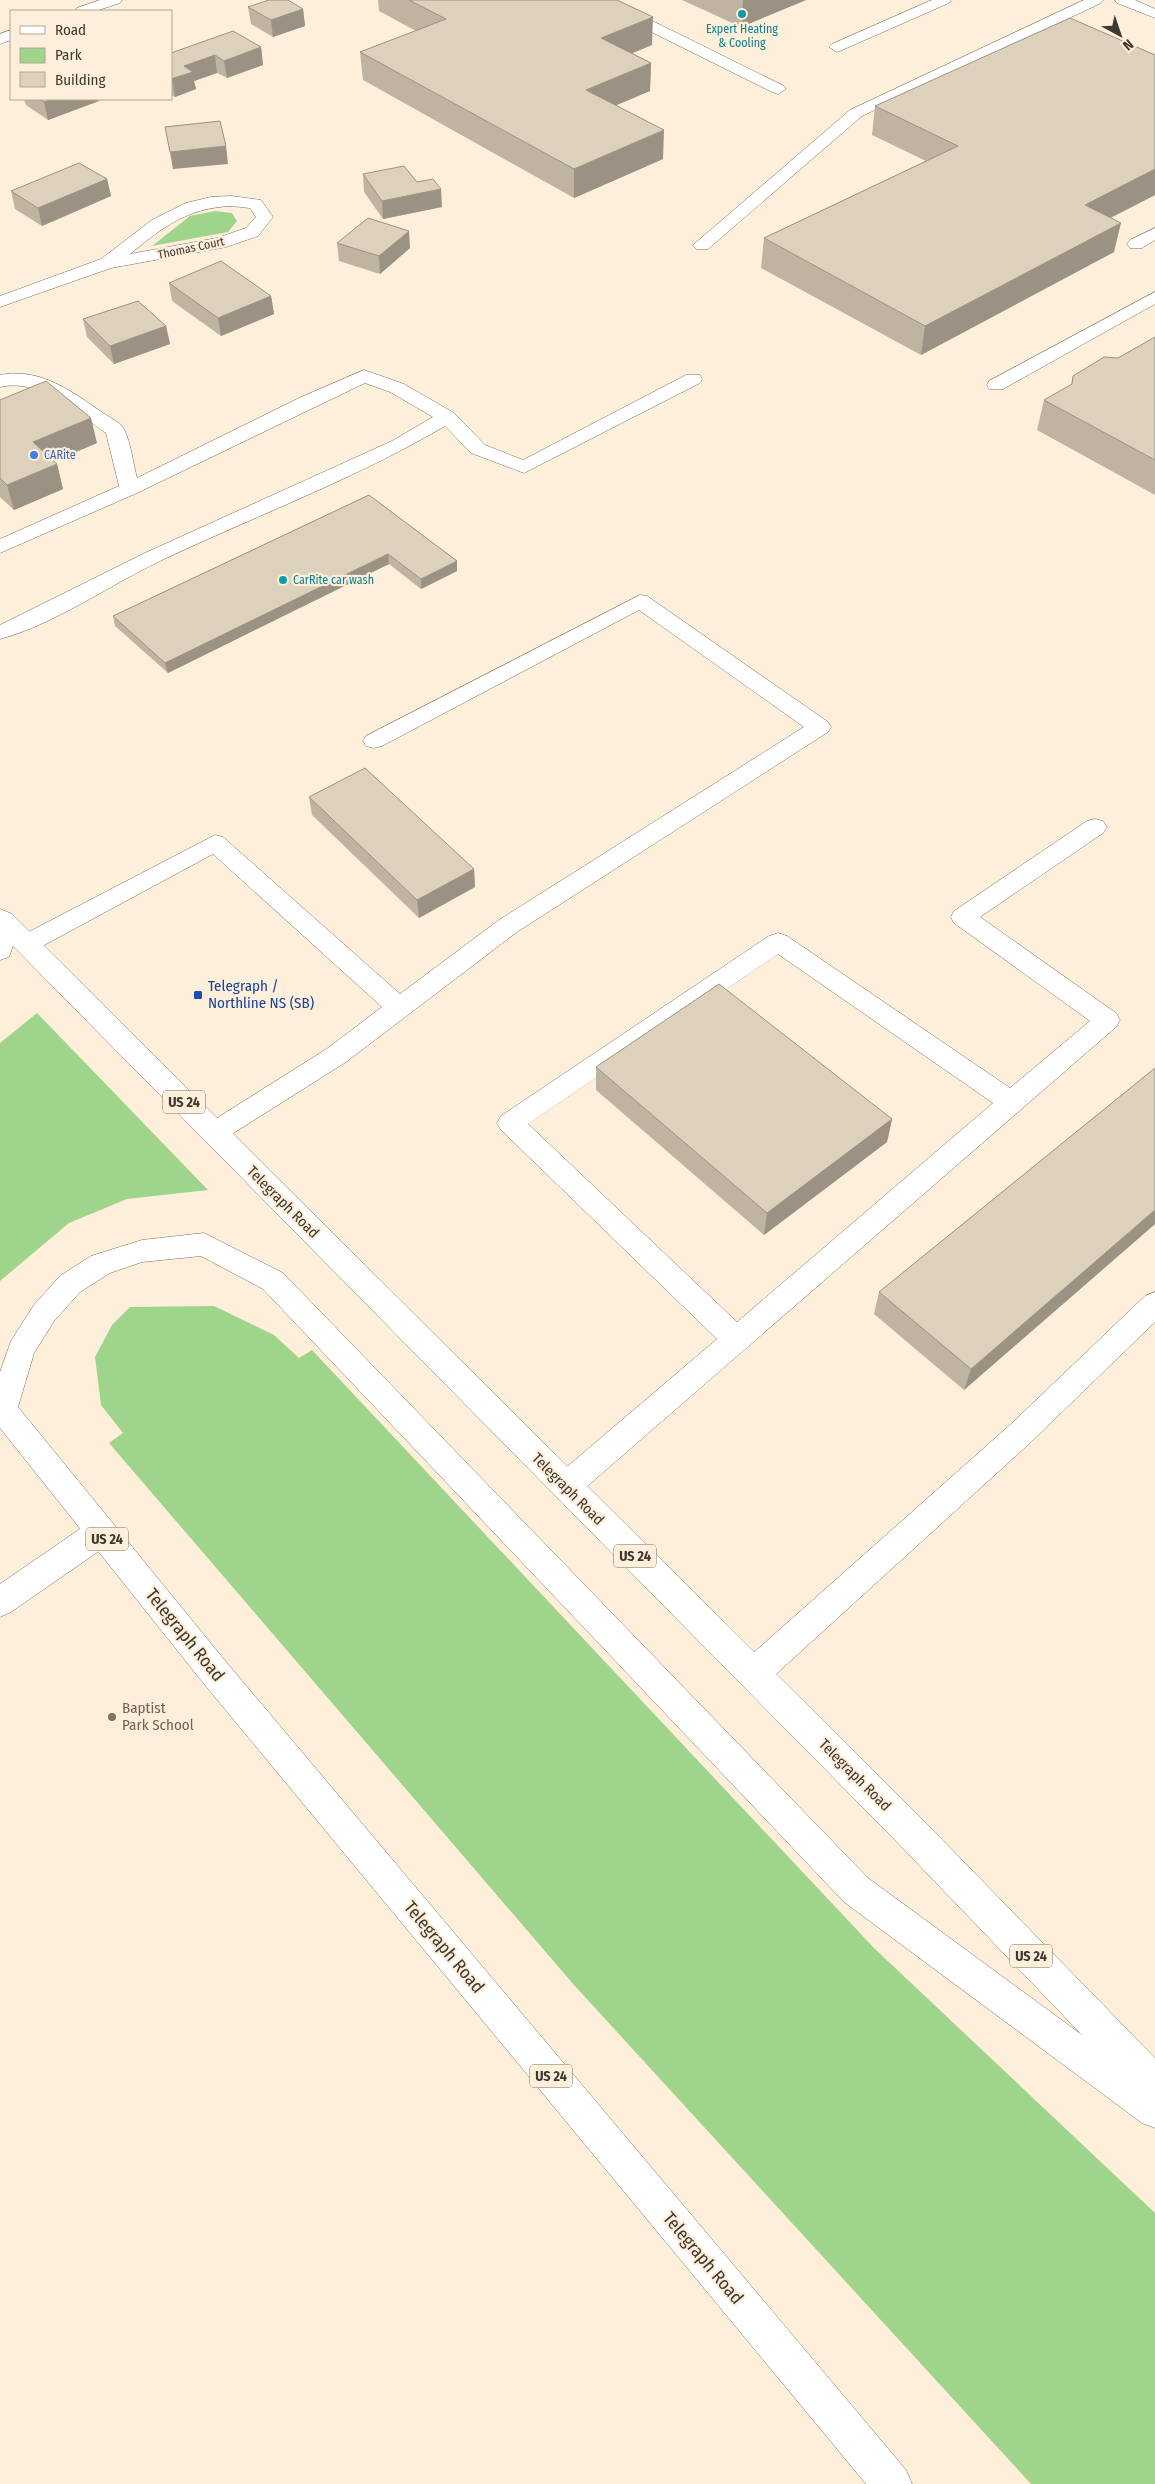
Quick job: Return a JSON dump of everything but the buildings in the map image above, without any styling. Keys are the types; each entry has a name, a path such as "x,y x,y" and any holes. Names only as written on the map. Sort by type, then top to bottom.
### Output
{"main road":[{"path":"84,10 94,3 115,0"},
{"path":"598,0 778,90"},
{"path":"837,47 944,0"},
{"path":"702,245 856,113 1096,0"},
{"path":"1122,0 1155,14"},
{"name":"Thomas Court","path":"0,302 108,263 220,243 252,232 265,217 255,204 233,200 198,203 168,216 108,263"},
{"path":"1136,244 1155,233"},
{"path":"996,385 1155,297"},
{"path":"0,547 130,490 306,402 364,376 397,388 447,417 478,449 524,467 693,380"},
{"path":"0,381 10,377 47,385 114,430 130,490"},
{"path":"0,632 20,625 152,558 399,445 447,417"},
{"path":"215,1132 337,1055 508,926 820,727 640,601 374,741"},
{"path":"566,1486 1107,1020 963,917 1094,827"},
{"path":"26,944 215,843 399,1008"},
{"path":"0,951 1,919"},
{"name":"Telegraph Road","path":"1,919 906,1827 1155,2084"},
{"path":"737,1340 510,1123 778,942 1011,1102"},
{"path":"1,1408 21,1350 44,1313 70,1284 101,1264 142,1251 204,1244 273,1280 856,1890 1155,2110"},
{"path":"753,1674 1021,1433 1155,1304"},
{"name":"Telegraph Road","path":"1,1408 211,1668 892,2484"},
{"path":"0,1602 101,1532"}],"green space":[{"path":"215,211 232,213 237,221 228,232 152,246 190,216"},
{"path":"37,1013 208,1190 127,1199 69,1223 0,1281 0,1043"},
{"path":"214,1306 274,1335 299,1358 312,1350 874,1948 1155,2213 1155,2484 1031,2484 574,1985 109,1443 123,1433 101,1405 95,1357 112,1325 130,1307"}],"place":[{"name":"Expert Heating & Cooling","path":"742,14"},
{"name":"CARite","path":"34,455"},
{"name":"CarRite car wash","path":"283,580"},
{"name":"Telegraph / Northline NS (SB)","path":"198,995"},
{"name":"Baptist Park School","path":"112,1717"}]}
